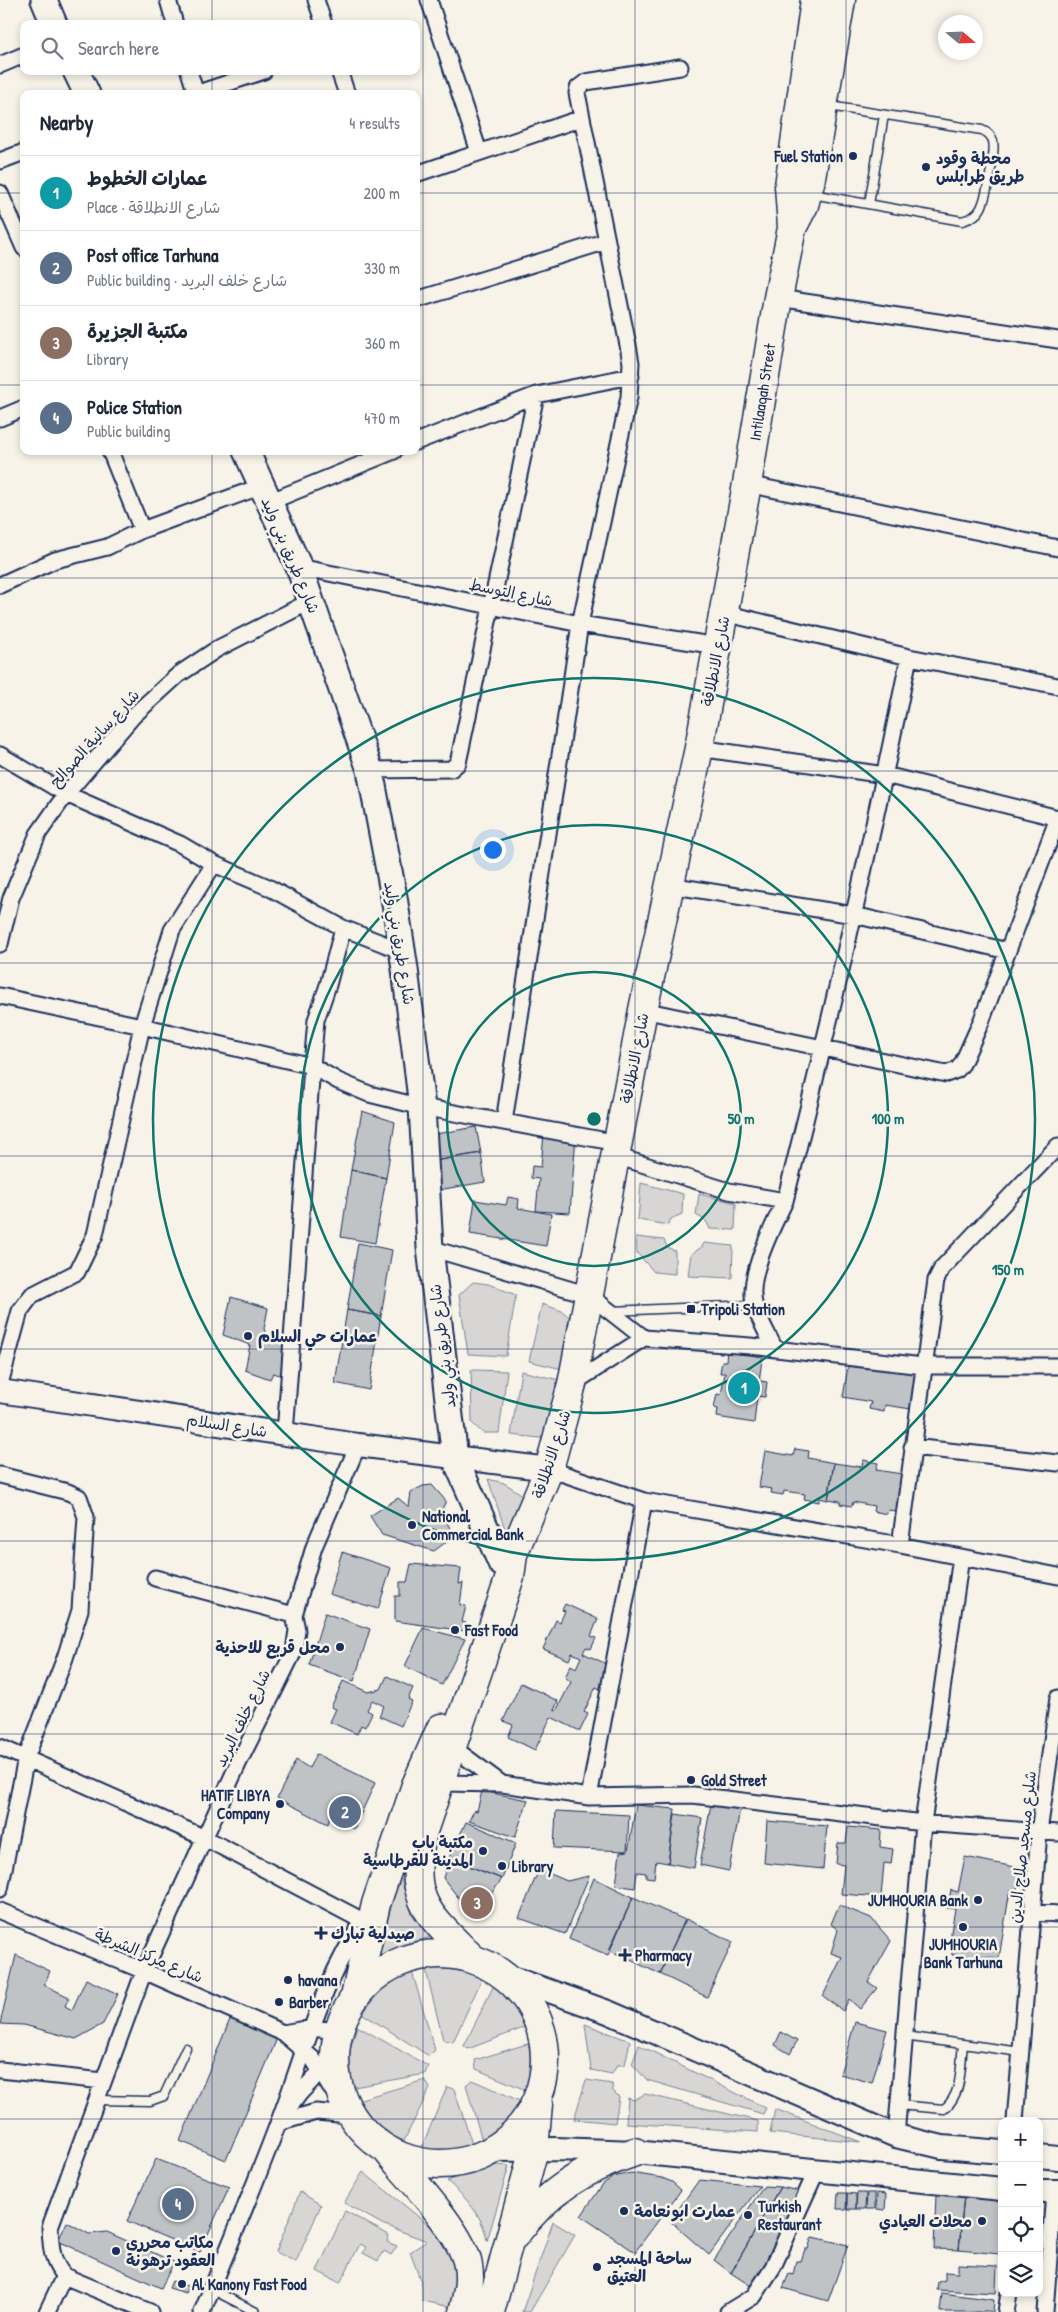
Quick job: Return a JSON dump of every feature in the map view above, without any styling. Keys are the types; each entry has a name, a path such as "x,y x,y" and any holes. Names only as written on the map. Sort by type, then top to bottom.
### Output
{"highway":[{"path":"794,0 823,42"},
{"path":"792,228 808,193 825,106 823,42 815,0"},
{"path":"792,228 789,186 823,42 841,0"},
{"path":"823,42 845,23 861,0"},
{"name":"Intilaaqah Street","path":"724,613 778,298 792,228"},
{"name":"شارع الانطلاقة","path":"507,1559 549,1468 572,1384 599,1303 617,1149 643,1010 699,748 724,613"},
{"path":"490,2312 534,2149 538,2101 545,2074 544,2040 539,2020 526,1996 507,1976 472,1958 434,1921 422,1898 416,1879 416,1859 423,1831 510,1577 507,1559"},
{"path":"355,1997 370,1912 416,1786 454,1697 491,1580 507,1559"},
{"path":"472,1958 440,1953 408,1958 378,1973 355,1997 345,2013 331,2052 337,2081 347,2109 369,2138 386,2150 412,2162 441,2166 469,2161 496,2150 520,2128 538,2101"},
{"path":"386,2150 440,2213 459,2244 468,2265 468,2289 464,2312"},
{"path":"509,2242 528,2217 551,2195 577,2176 605,2162 635,2152"}],"main road":[{"path":"44,0 52,20"},
{"path":"78,75 85,90"},
{"name":"شارع طريق بني وليد","path":"248,455 299,567 370,770 402,951 422,1107 430,1248 455,1458 507,1559"}],"street":[{"path":"168,0 174,20"},
{"path":"316,0 323,20"},
{"path":"429,0 479,152"},
{"path":"0,65 20,57"},
{"path":"504,1122 580,624 629,397 631,376 628,345 577,93 578,88 586,82 680,67"},
{"path":"190,75 195,90"},
{"path":"208,90 252,75"},
{"path":"340,75 346,90"},
{"path":"420,173 582,118"},
{"path":"0,161 20,154"},
{"path":"0,193 20,239"},
{"path":"420,299 607,241"},
{"path":"778,298 1058,340"},
{"path":"420,440 536,395 631,376"},
{"path":"370,770 452,768 458,764 536,395"},
{"path":"0,418 20,410"},
{"path":"112,455 142,530"},
{"path":"0,585 55,560 107,547 142,530 266,494 382,455"},
{"path":"747,484 1058,548"},
{"name":"شارع التوسط","path":"299,567 580,624 718,646"},
{"name":"شارع سانية الصوالح","path":"0,944 10,898 38,834 66,794 132,716 178,675 238,637 311,601"},
{"path":"724,613 909,657 1058,686"},
{"path":"775,1349 754,1305 755,1272 767,1239 785,1200 824,1050 909,657"},
{"path":"643,1010 824,1050 946,1074 957,1070 962,1064 981,1022 1058,818 885,775 699,748"},
{"path":"0,755 66,794 180,844 214,864 268,887 343,928 402,951"},
{"path":"0,1384 20,1310 32,1295 77,1272 95,1235 142,1026 172,930 214,864"},
{"path":"669,885 854,915 1008,951"},
{"path":"285,1434 316,1020 328,985 343,928"},
{"path":"0,996 142,1026 312,1066 338,1081 369,1094 422,1107 504,1122 617,1149 729,1191 785,1200"},
{"path":"900,1545 931,1304 936,1280 942,1268 1058,1146"},
{"path":"430,1248 599,1303 644,1338 775,1349 923,1366 1058,1366"},
{"path":"572,1384 644,1338"},
{"name":"شارع السلام","path":"0,1391 358,1445 549,1468"},
{"name":"شارع خلف البريد","path":"64,2276 56,2267 51,2250 50,2227 144,1971 204,1838 294,1651 297,1630 294,1616 314,1547 358,1445"},
{"path":"912,1447 1058,1463"},
{"path":"549,1468 644,1501 900,1545 1058,1576"},
{"path":"0,1475 68,1492 79,1498 86,1517 80,1610 65,1658 26,1758 0,1889"},
{"path":"589,1798 644,1501"},
{"path":"896,2136 923,1823 961,1557"},
{"path":"155,1578 294,1616"},
{"name":"شلرع مسجد صلاح الدين","path":"1015,2117 1040,1832 1058,1698"},
{"path":"452,1747 502,1784"},
{"path":"0,1748 370,1912 324,1995 278,2123 202,2312"},
{"path":"440,1783 502,1784 589,1798 693,1795 923,1823 1058,1833"},
{"name":"شارع مركز الشرطة","path":"0,1911 144,1971 284,2033 313,2059 331,2052"},
{"path":"1033,1912 1058,1914"},
{"path":"507,1976 608,2012 896,2136 942,2147 998,2152"},
{"path":"284,2033 311,2028"},
{"path":"278,2123 331,2052 311,2028"},
{"path":"0,2070 103,2081"},
{"path":"278,2123 316,2112 347,2109"},
{"path":"496,2150 534,2149 635,2152 816,2172 998,2189"},
{"path":"1043,2156 1058,2158"},
{"path":"728,2312 754,2296 773,2267 816,2172"},
{"path":"1045,2312 1054,2258 1050,2191"},
{"path":"47,2312 64,2276 150,2312"},
{"path":"1006,2312 1008,2297"}],"lane":[{"path":"808,193 956,220 967,220 981,208 993,154 993,142 987,132 982,130 825,106"},
{"path":"869,204 884,115"},
{"path":"599,1303 754,1305"},
{"path":"904,2036 1021,2052"},
{"path":"898,2105 944,2109 953,2102 958,2091 963,2044"},
{"path":"96,2100 150,2101 164,2096 186,2048"},
{"path":"211,2289 256,2312"}],"shaded area":[{"path":"641,1183 683,1194 682,1214 671,1219 668,1225 638,1220"},
{"path":"699,1194 736,1203 735,1230 710,1229 706,1221 696,1215"},
{"path":"636,1237 664,1240 667,1247 675,1251 675,1274 654,1272 637,1253"},
{"path":"704,1243 733,1246 732,1278 688,1276 691,1254 702,1247"},
{"path":"473,1282 488,1284 516,1295 506,1356 468,1354 459,1295"},
{"path":"542,1304 562,1311 576,1323 566,1370 529,1361"},
{"path":"471,1370 507,1371 499,1433 483,1433 472,1423"},
{"path":"521,1371 564,1381 546,1435 540,1438 511,1435"},
{"path":"488,1479 504,1483 520,1493 524,1505 508,1538"},
{"path":"400,1876 412,1914 431,1937 402,1945 375,1961"},
{"path":"424,1962 463,1963 485,1972 453,2042 443,2040"},
{"path":"411,1968 435,2050 429,2056 363,2014 390,1981 403,1971"},
{"path":"496,1981 504,1984 521,1997 530,2017 531,2025 468,2049 464,2046"},
{"path":"585,2024 630,2041 625,2065 617,2065 612,2074 591,2070"},
{"path":"357,2026 428,2066 425,2074 349,2088 348,2056"},
{"path":"540,2040 544,2041 546,2061 544,2075 535,2094 476,2069 475,2060"},
{"path":"639,2045 766,2108 763,2114 647,2080 632,2064"},
{"path":"425,2080 430,2088 399,2151 383,2141 372,2130 351,2102"},
{"path":"472,2080 529,2105 521,2120 512,2131 483,2144 466,2085"},
{"path":"586,2080 612,2084 613,2091 619,2097 615,2123 574,2119"},
{"path":"447,2087 454,2089 475,2153 454,2159 439,2160 418,2156"},
{"path":"645,2094 758,2121 758,2132 626,2123 628,2098 634,2100"},
{"path":"775,2109 861,2142 770,2133"},
{"path":"488,2164 509,2166 487,2241 478,2215 461,2194 447,2181"},
{"path":"363,2172 440,2234 455,2269 455,2287 451,2307 422,2301 422,2285 410,2252 427,2241 382,2224 344,2203"},
{"path":"300,2192 321,2205 296,2262 276,2252"},
{"path":"345,2211 389,2235 387,2242 397,2246 391,2255 384,2251 378,2261 363,2253 366,2247 360,2244 340,2283 317,2271"},
{"path":"553,2222 575,2235 530,2312 522,2312"}],"building":[{"path":"362,1111 395,1122 386,1178 351,1170"},
{"path":"476,1127 481,1153 434,1161 430,1135"},
{"path":"544,1133 576,1136 570,1213 536,1211 539,1179 531,1178 532,1166 541,1167"},
{"path":"481,1153 485,1182 438,1190 434,1161"},
{"path":"351,1170 386,1178 375,1243 341,1237"},
{"path":"508,1197 519,1199 518,1208 551,1214 546,1246 470,1234 475,1200 506,1205"},
{"name":"عمارات حي السلام","path":"358,1243 392,1250 381,1316 347,1310"},
{"name":"عمارات حي السلام","path":"231,1297 268,1308 264,1329 270,1338 289,1342 283,1376 273,1373 270,1379 245,1370 250,1345 223,1335"},
{"name":"عمارات حي السلام","path":"347,1310 381,1316 369,1390 335,1383"},
{"path":"727,1349 763,1353 759,1381 767,1382 765,1397 757,1396 754,1423 717,1417 718,1409 714,1408 717,1394 721,1395 725,1373 720,1373 722,1361 726,1361"},
{"path":"849,1361 918,1372 911,1409 885,1405 884,1412 869,1409 871,1402 843,1397"},
{"path":"795,1449 809,1451 808,1458 834,1463 828,1500 819,1498 819,1502 804,1499 805,1494 784,1491 783,1495 771,1493 772,1489 759,1487 765,1451 793,1456"},
{"path":"863,1460 878,1463 876,1470 902,1474 896,1511 888,1510 887,1514 873,1511 874,1506 853,1502 852,1506 828,1499 834,1463 862,1467"},
{"name":"National Commercial Bank","path":"432,1485 446,1501 441,1511 454,1536 434,1551 382,1535 370,1516 398,1498 409,1507 411,1492 423,1486"},
{"path":"342,1552 391,1568 378,1609 329,1594"},
{"path":"411,1564 461,1568 459,1584 463,1583 460,1605 466,1606 462,1622 466,1623 465,1631 395,1621 395,1596 400,1596 400,1582 407,1582"},
{"path":"565,1604 598,1619 591,1636 596,1638 591,1649 586,1647 583,1653 613,1667 602,1690 596,1687 584,1712 588,1714 580,1731 551,1717 535,1750 508,1737 513,1725 503,1721 521,1683 558,1701 554,1710 556,1711 571,1682 565,1677 571,1665 576,1668 581,1657 572,1653 569,1660 543,1649 556,1620 560,1622 565,1611 562,1610"},
{"name":"محل قربع للاحذية","path":"325,1613 370,1629 354,1681 309,1665"},
{"path":"423,1628 465,1639 442,1685 405,1666"},
{"path":"387,1676 413,1688 408,1699 412,1701 401,1726 379,1716 384,1706 372,1700 367,1710 372,1713 365,1727 361,1725 357,1734 330,1722 336,1709 331,1707 343,1681 368,1692 381,1689"},
{"path":"316,1754 375,1783 354,1829 330,1816 328,1824 277,1798 296,1760 309,1768"},
{"path":"482,1791 528,1800 515,1837 469,1821 474,1810 477,1811"},
{"path":"711,1804 740,1809 729,1871 700,1865"},
{"path":"636,1805 675,1809 668,1863 656,1861 654,1878 646,1877 646,1873 637,1872 635,1888 616,1885 620,1852 628,1851"},
{"path":"556,1811 629,1815 627,1851 554,1848"},
{"path":"675,1814 702,1818 694,1868 668,1863"},
{"path":"767,1821 827,1826 823,1869 764,1863"},
{"name":"مكتبة باب المدينة للقرطاسية","path":"466,1822 516,1843 502,1879 449,1858"},
{"path":"848,1827 881,1830 880,1847 893,1849 891,1864 884,1863 881,1897 841,1894 844,1865 836,1864 838,1843 846,1843"},
{"name":"JUMHOURIA Bank","path":"965,1857 1020,1868 1017,1891 1010,1890 999,1958 952,1955 951,1932 955,1909 947,1908 951,1890 958,1892"},
{"path":"449,1858 502,1879 477,1913 461,1901 443,1878"},
{"path":"539,1869 567,1881 589,1876 565,1934 519,1918"},
{"path":"594,1878 633,1897 608,1955 569,1939"},
{"path":"633,1897 685,1920 660,1974 609,1950"},
{"path":"839,1905 871,1918 891,1941 868,1982 877,1988 860,2009 849,1999 843,2011 823,1996 842,1957 831,1953 838,1930 831,1924"},
{"path":"686,1919 733,1942 707,1997 660,1974"},
{"path":"16,1955 50,1971 44,1985 69,1997 65,2006 72,2010 86,1979 118,1994 103,2024 76,2039 24,2025 0,2024"},
{"path":"231,2017 278,2036 226,2160 180,2141"},
{"path":"855,2022 887,2030 872,2083 840,2074"},
{"path":"781,2032 797,2041 790,2054 775,2045"},
{"path":"156,2159 229,2187 200,2252 127,2221"},
{"name":"عمارت ابونعامة","path":"631,2173 662,2178 672,2182 681,2190 635,2252 581,2216 603,2184 613,2177"},
{"path":"699,2180 760,2186 709,2255 670,2221"},
{"path":"764,2186 780,2187 731,2273 714,2260"},
{"path":"780,2187 800,2191 754,2288 731,2273"},
{"path":"838,2193 847,2193 846,2209 837,2209"},
{"path":"847,2193 856,2194 856,2209 847,2209"},
{"path":"857,2193 866,2193 865,2209 856,2209"},
{"path":"867,2193 875,2193 875,2209 866,2209"},
{"path":"877,2193 886,2194 885,2210 876,2209"},
{"path":"936,2194 964,2195 959,2250 934,2249"},
{"name":"محلات العيادي","path":"964,2195 989,2197 998,2203 998,2254 959,2250"},
{"name":"مكاتب محرري العقود ترهونة","path":"67,2222 89,2234 107,2232 174,2262 161,2288 58,2241"},
{"path":"812,2237 848,2245 828,2301 783,2288 789,2274 793,2275 796,2261 801,2261 805,2249 808,2249"},
{"path":"958,2264 997,2266 996,2293 937,2290 938,2282 945,2280 945,2272 958,2273"},
{"path":"172,2281 189,2287 186,2293 169,2288"},
{"path":"942,2293 994,2300 993,2312 940,2312"}],"place":[{"name":"Fuel Station","path":"853,156"},
{"name":"محطة وقود طريق طرابلس","path":"926,167"},
{"name":"Tripoli Station","path":"691,1309"},
{"name":"عمارات حي السلام","path":"248,1336"},
{"name":"عمارات الخطوط","path":"744,1388"},
{"name":"National Commercial Bank","path":"412,1525"},
{"name":"Fast Food","path":"455,1630"},
{"name":"محل قربع للاحذية","path":"340,1647"},
{"name":"Gold Street","path":"691,1780"},
{"name":"HATIF LIBYA Company","path":"280,1804"},
{"name":"Post office Tarhuna","path":"345,1812"},
{"name":"مكتبة باب المدينة للقرطاسية","path":"483,1851"},
{"name":"Library","path":"502,1866"},
{"name":"JUMHOURIA Bank","path":"978,1900"},
{"name":"مكتبة الجزيرة","path":"477,1903"},
{"name":"JUMHOURIA Bank Tarhuna","path":"963,1927"},
{"name":"صيدلية تبارك","path":"321,1933"},
{"name":"Pharmacy","path":"625,1955"},
{"name":"havana","path":"288,1980"},
{"name":"Barber","path":"279,2002"},
{"name":"Police Station","path":"178,2204"},
{"name":"عمارت ابونعامة","path":"624,2211"},
{"name":"Turkish Restaurant","path":"748,2215"},
{"name":"محلات العيادي","path":"982,2221"},
{"name":"مكاتب محرري العقود ترهونة","path":"116,2251"},
{"name":"ساحة المسجد العتيق","path":"597,2267"},
{"name":"Al Kanony Fast Food","path":"182,2284"}]}
